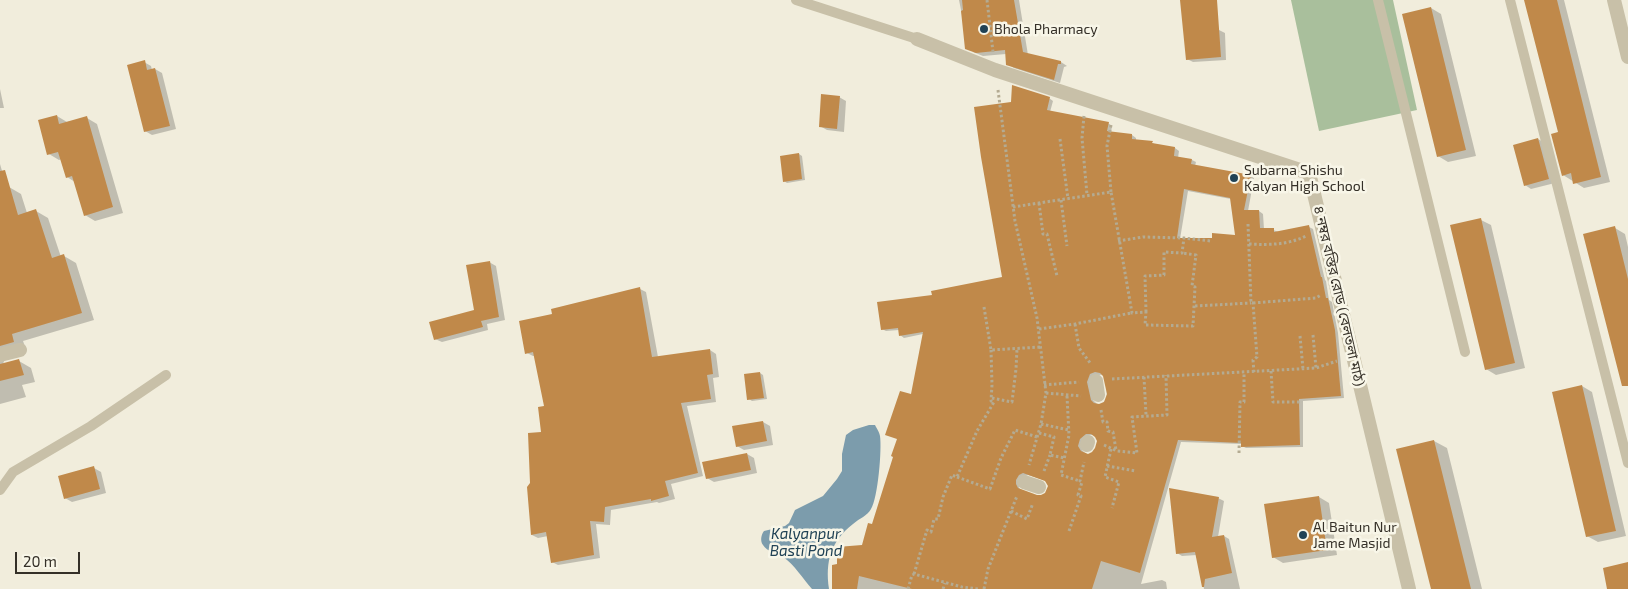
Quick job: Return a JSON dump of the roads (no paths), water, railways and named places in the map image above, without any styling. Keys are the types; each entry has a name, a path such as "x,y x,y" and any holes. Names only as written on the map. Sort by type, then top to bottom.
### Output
{"street":[{"path":"1614,0 1628,57"},
{"name":"৪ নম্বর বস্তির রোড (বেলতলা মাঠ)","path":"917,39 995,70 1309,173 1408,589"},
{"path":"0,355 20,350"},
{"path":"1095,381 1098,395"},
{"path":"1024,482 1039,487"}],"lane":[{"path":"796,0 917,39"},
{"path":"1378,0 1464,352"},
{"path":"1510,0 1628,463"},
{"path":"0,490 13,472 90,426 166,375"}],"water":[{"name":"Kalyanpur Basti Pond","path":"875,425 880,434 880,462 876,495 871,509 839,537 831,552 828,569 829,589 812,589 787,560 765,547 761,542 762,534 764,531 785,526 789,523 795,510 823,496 842,471 842,454 846,435 853,430"}],"place":[{"name":"Bhola Pharmacy","path":"984,29"},
{"name":"Subarna Shishu Kalyan High School","path":"1234,178"},
{"name":"Al Baitun Nur Jame Masjid","path":"1303,535"}]}
